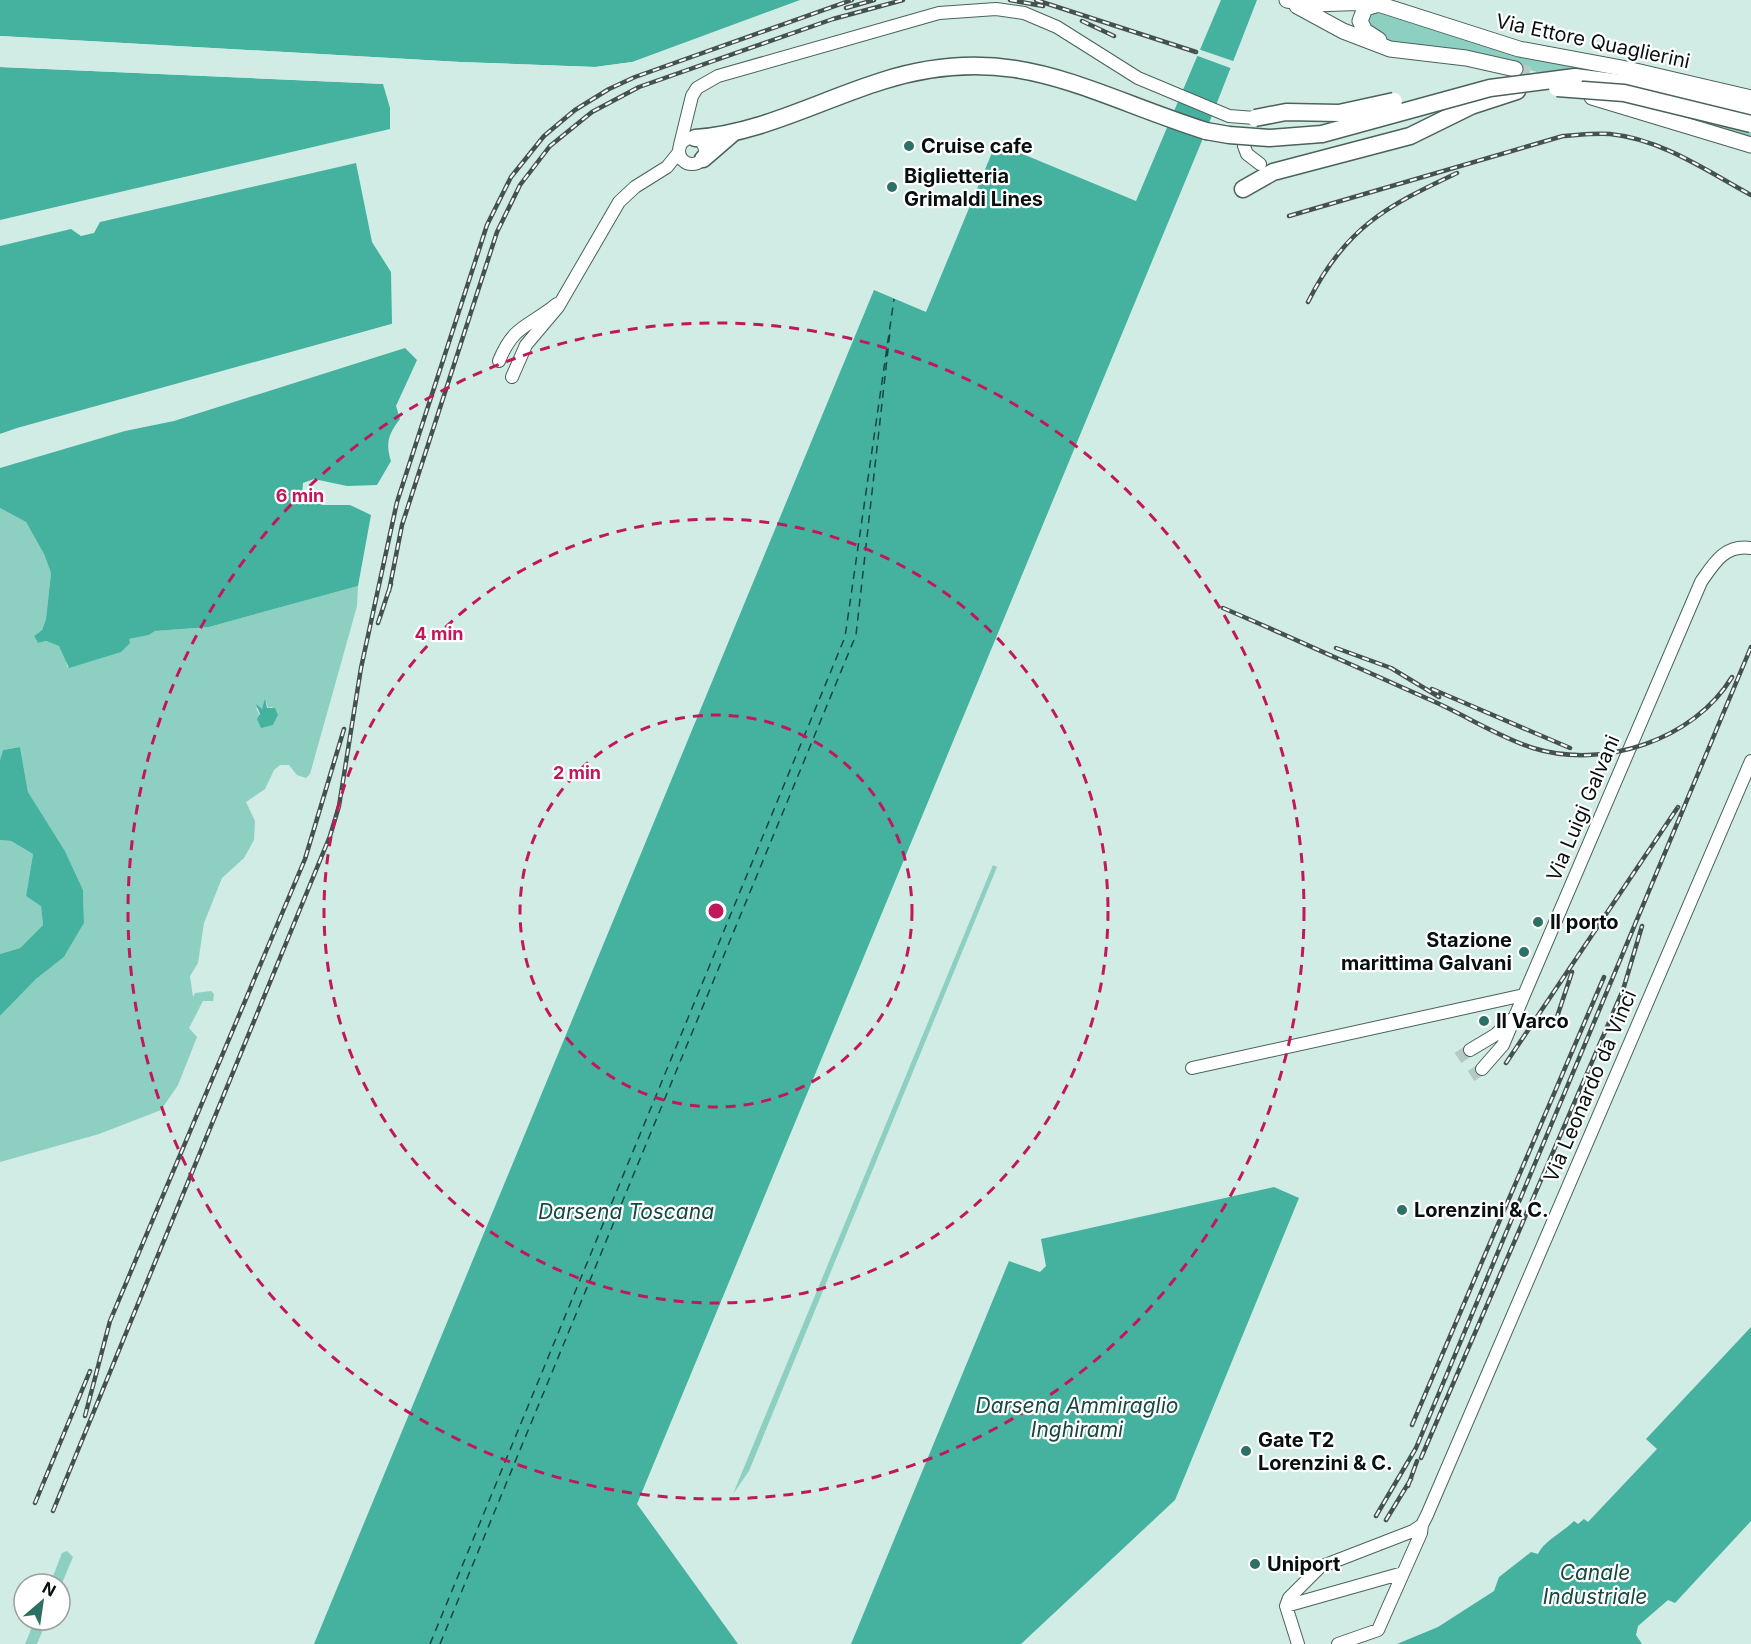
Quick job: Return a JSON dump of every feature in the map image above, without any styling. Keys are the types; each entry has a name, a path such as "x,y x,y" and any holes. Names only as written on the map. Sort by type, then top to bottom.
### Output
{"highway":[{"path":"687,143 733,134 826,100 921,70 951,66 998,66 1062,78 1172,120 1217,133 1289,137 1347,128 1471,98 1517,91 1569,88 1624,93 1751,124"},
{"path":"1254,118 1286,112 1347,112 1460,85 1500,78 1548,75 1644,86 1751,113"},
{"path":"1347,128 1411,108 1490,88 1575,77"},
{"path":"1243,189 1266,175 1285,168 1410,135 1471,105 1517,91"},
{"path":"700,161 733,134"},
{"path":"1260,164 1285,168"}],"main road":[{"path":"1287,0 1317,9 1360,38 1390,49 1466,58 1515,69"},
{"name":"Via Ettore Quaglierini","path":"1317,9 1361,1 1379,4 1519,49 1627,69 1751,98"},
{"path":"1379,4 1364,9 1360,18 1364,28 1375,38 1410,51"},
{"path":"1592,97 1751,145"}],"street":[{"path":"700,161 685,162 686,117 689,101 694,92 718,76 927,16 961,10 1008,10 1045,20 1138,78 1217,111 1236,117 1254,118"},
{"path":"1217,111 1234,128"},
{"path":"687,143 705,146 700,161"},
{"path":"512,377 526,345 550,319 619,202 670,164 687,143"},
{"path":"1244,146 1247,154 1260,164"},
{"path":"652,177 700,161"},
{"path":"499,362 504,347 516,331 562,299"},
{"name":"Via Luigi Galvani","path":"1482,1070 1503,1045 1701,582 1721,554 1740,546 1751,548"},
{"name":"Via Leonardo da Vinci","path":"1338,1644 1375,1633 1421,1533 1422,1525 1751,761"},
{"path":"1192,1068 1366,1032 1524,995"},
{"path":"1470,1050 1494,1035 1515,1017"},
{"path":"1298,1644 1286,1606 1288,1598 1320,1567 1332,1560 1384,1544 1422,1525"},
{"path":"1286,1606 1403,1573"}],"shaded area":[{"path":"1378,10 1528,59 1631,74 1751,103 1751,137 1494,59 1398,44 1386,40 1369,25 1369,15"},
{"path":"0,508 26,522 44,554 51,573 46,619 42,630 34,636 38,643 46,641 59,646 66,659 67,667 129,639 149,635 155,631 209,627 358,586 357,606 310,774 306,778 297,775 289,765 280,765 274,770 265,789 246,802 255,821 254,840 244,858 222,878 204,923 198,963 190,976 193,997 195,993 211,991 214,994 213,1001 203,1001 189,1028 197,1037 178,1085 161,1110 99,1134 0,1162 0,1016 36,979 64,957 84,923 83,890 65,851 28,792 20,747 3,750 0,760","holes":["265,698 268,708 272,707 278,715 273,725 260,716 256,708 262,710"]},
{"path":"0,840 11,841 33,854 26,896 41,905 43,925 20,948 0,954"},
{"path":"993,865 997,867 749,1471 733,1494"},
{"path":"67,1551 73,1557 67,1572 55,1572 62,1553"},
{"path":"30,1632 42,1632 37,1644 25,1644"}],"water":[{"path":"0,0 800,0 632,62 595,67 460,62 0,36"},
{"name":"Darsena Toscana","path":"1221,0 1257,0 1206,131 637,1504 738,1644 314,1644 874,290 926,312 996,143 1136,201"},
{"path":"0,67 383,84 390,108 390,129 0,220"},
{"path":"356,163 372,242 391,272 392,324 0,434 0,246 71,229 81,236 94,233 100,222"},
{"path":"405,348 417,360 396,406 400,419 389,438 388,449 391,461 377,485 347,486 314,479 303,483 302,495 323,505 350,505 371,515 358,586 209,627 155,631 149,635 129,639 130,643 121,652 69,668 59,646 46,641 38,643 34,636 42,630 46,619 51,573 44,554 26,522 0,508 0,468 125,431 174,421"},
{"path":"265,698 267,708 275,708 278,715 273,725 261,728 257,719 260,714 256,704 262,709"},
{"path":"20,747 28,792 65,851 83,890 84,923 64,957 36,979 0,1016 0,954 20,948 43,925 41,906 26,896 33,854 11,841 0,840 0,760 3,750"},
{"name":"Darsena Ammiraglio Inghirami","path":"1274,1187 1299,1198 1175,1500 1021,1644 851,1644 1009,1261 1040,1272 1046,1266 1041,1239"},
{"name":"Canale Industriale","path":"1751,1327 1751,1521 1675,1603 1668,1600 1638,1626 1636,1635 1642,1644 1397,1644 1438,1627 1494,1591 1499,1577 1531,1552 1538,1554 1549,1541 1574,1521 1578,1524 1584,1519 1588,1522 1657,1449 1646,1439"}],"pier":[{"path":"0,36 460,62 595,67 632,62 632,65 595,70 460,65 53,44 0,39"},
{"path":"1198,49 1236,62 1233,69 1195,55"},
{"path":"0,64 365,80 383,81 386,84 0,67"},
{"path":"395,323 393,327 0,437 0,434 17,428"}],"ferry route":[{"path":"430,1644 845,637 894,299"},
{"path":"440,1644 856,635 890,332"}],"tunnel":[{"path":"1515,69 1549,82"},
{"path":"1458,1058 1470,1050"},
{"path":"1471,1076 1482,1069"}],"railway":[{"path":"53,1511 330,836 339,806 361,668 397,502 487,225 511,177 544,136 575,110 609,89 635,77 852,0"},
{"path":"846,8 874,0"},
{"path":"389,591 402,525 497,232 520,185 550,146 592,112 639,87 833,19 903,0"},
{"path":"1010,0 1043,6"},
{"path":"1036,0 1196,52"},
{"path":"1082,21 1114,36"},
{"path":"1289,216 1563,136 1592,134 1610,134 1647,142 1683,157 1751,195"},
{"path":"1308,302 1337,255 1369,222 1409,197 1457,173"},
{"path":"378,623 391,584"},
{"path":"1223,608 1439,704 1506,737 1533,748 1560,754 1588,755 1617,752 1671,733 1695,718 1715,699 1732,677"},
{"path":"1376,1516 1416,1448 1751,647"},
{"path":"1336,648 1391,668 1439,697"},
{"path":"1432,689 1570,748"},
{"path":"85,1416 110,1321 305,859 344,729"},
{"path":"1506,1063 1678,807"},
{"path":"1421,1458 1623,990 1642,926"},
{"path":"1556,1020 1572,972"},
{"path":"1412,1425 1604,977"},
{"path":"35,1503 90,1371"},
{"path":"1408,1486 1417,1461"},
{"path":"1386,1520 1411,1479"}],"place":[{"name":"Cruise cafe","path":"909,146"},
{"name":"Biglietteria Grimaldi Lines","path":"892,187"},
{"name":"Il porto","path":"1538,922"},
{"name":"Stazione marittima Galvani","path":"1524,952"},
{"name":"Il Varco","path":"1484,1021"},
{"name":"Lorenzini & C.","path":"1402,1210"},
{"name":"Gate T2 Lorenzini & C.","path":"1246,1451"},
{"name":"Uniport","path":"1255,1564"}]}
